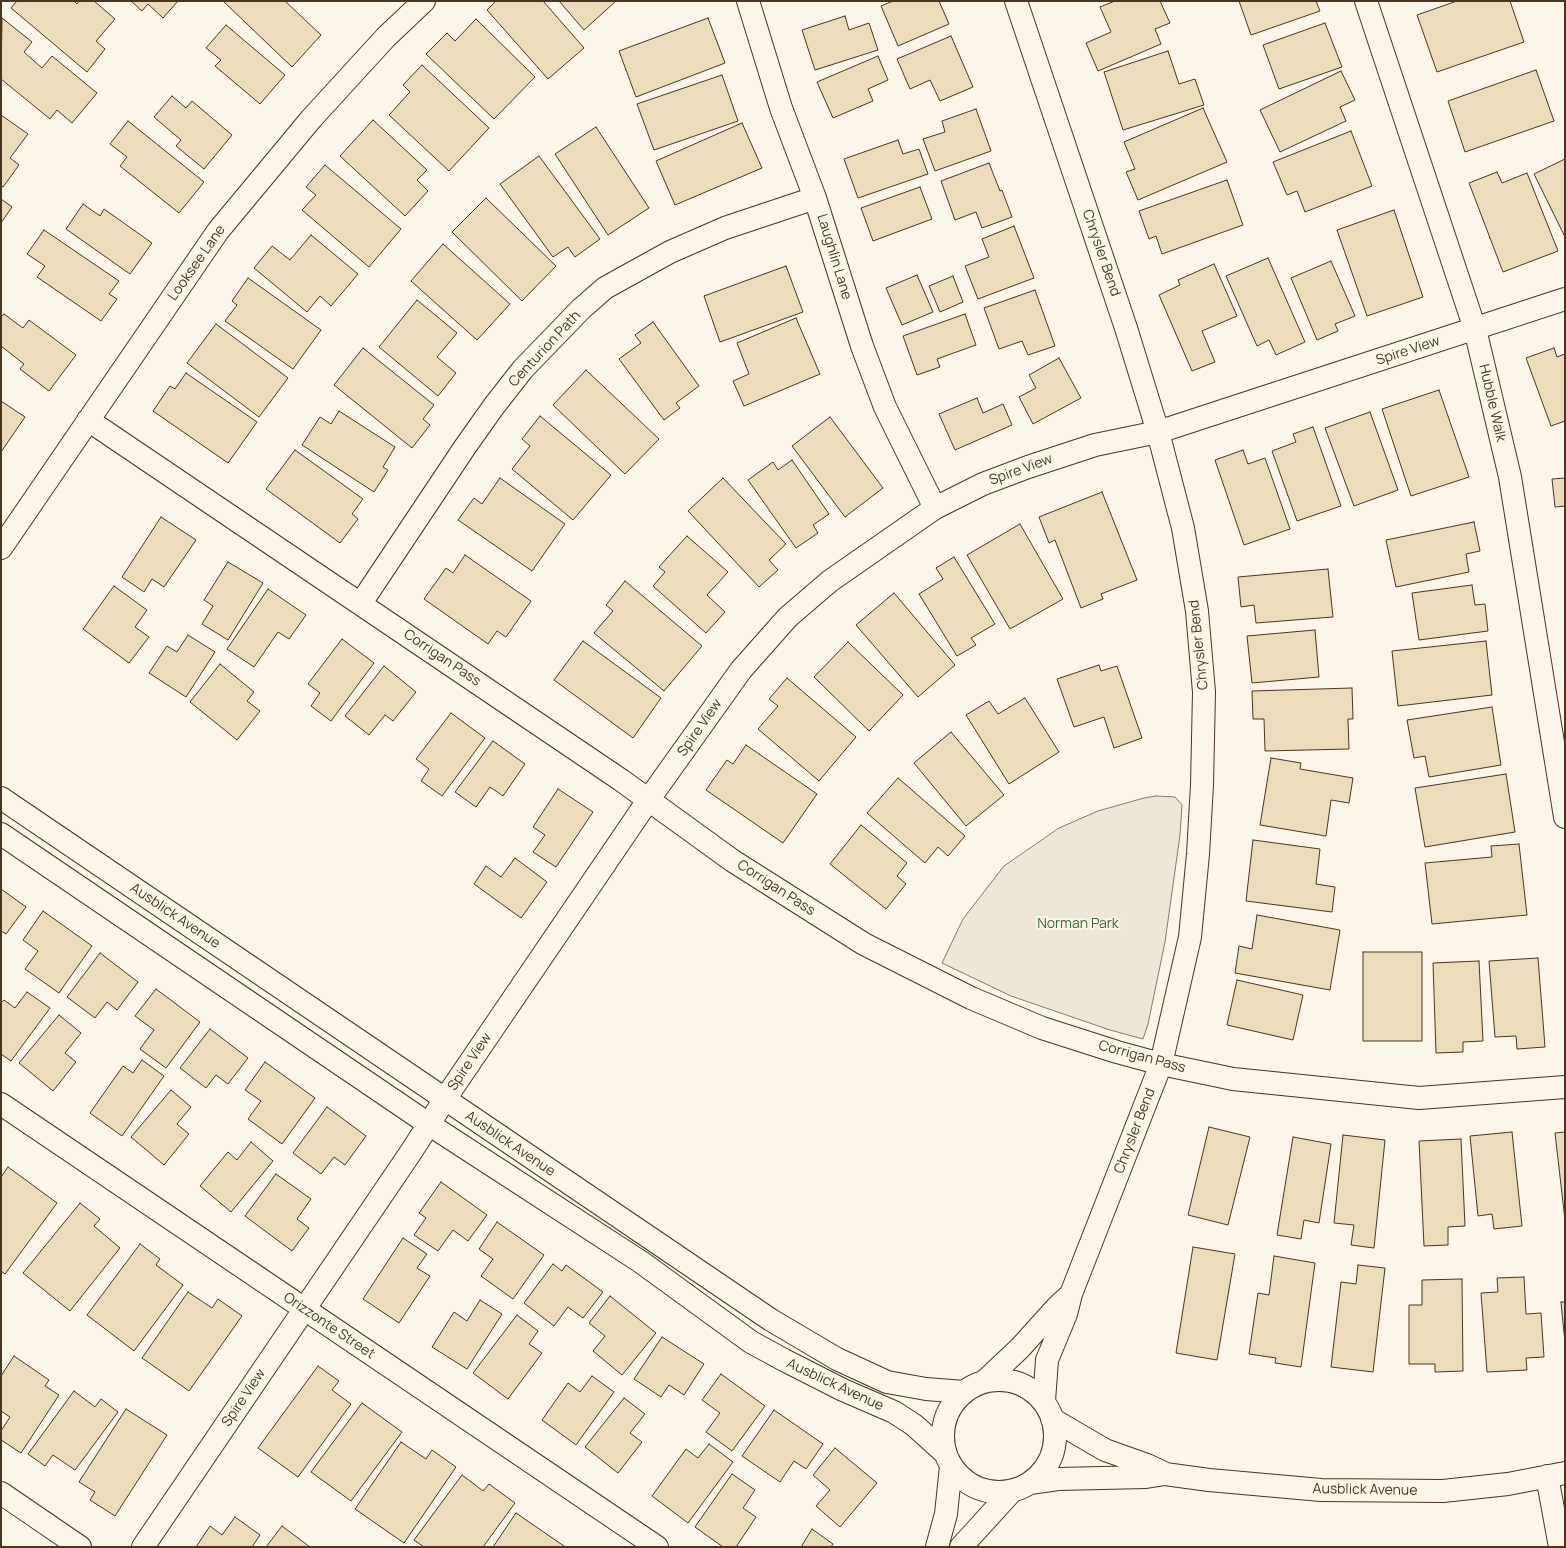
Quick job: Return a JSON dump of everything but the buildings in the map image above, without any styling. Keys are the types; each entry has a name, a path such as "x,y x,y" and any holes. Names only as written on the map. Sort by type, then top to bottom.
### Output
{"street":[{"name":"Looksee Lane","path":"1,548 218,231 311,119 386,38 424,1"},
{"name":"Laughlin Lane","path":"748,1 781,108 815,198 862,346 885,407 935,508"},
{"name":"Chrysler Bend","path":"1016,1 1126,328 1158,432 1184,537 1197,611 1204,692 1200,815 1190,937 1161,1064 1071,1294 1066,1314 1046,1360 1048,1410"},
{"name":"Hubble Walk","path":"1366,1 1475,329 1510,477 1565,817"},
{"name":"Centurion Path","path":"360,603 494,406 523,369 581,310 606,288 670,252 725,228 815,198"},
{"name":"Spire View","path":"143,1547 430,1125 444,1099 649,799 741,670 788,617 830,581 935,508 982,484 1095,445 1158,432 1565,300"},
{"name":"Corrigan Pass","path":"88,420 649,799 733,861 864,944 971,998 1042,1028 1117,1052 1161,1064 1233,1079 1419,1098 1565,1087"},
{"name":"Ausblick Avenue","path":"1,798 771,1320 837,1359 887,1382 926,1389 964,1392"},
{"name":"Ausblick Avenue","path":"1,834 430,1125 641,1262 751,1342 843,1390 894,1412 914,1425 948,1460"},
{"name":"Orizzonte Street","path":"1,1104 658,1547"},
{"name":"Chrysler Bend","path":"985,1381 1020,1348 1050,1314 1071,1294"},
{"path":"937,1547 946,1514 948,1460 942,1434 946,1416 955,1400 964,1392 985,1381 1002,1380 1017,1383 1032,1390 1048,1410 1055,1433 1052,1454 1041,1473 1021,1487 960,1547"},
{"name":"Ausblick Avenue","path":"1048,1410 1104,1450 1147,1465 1165,1474"},
{"path":"948,1460 963,1480 978,1488 994,1492 1021,1487"},
{"name":"Ausblick Avenue","path":"1021,1487 1058,1479 1146,1477 1165,1474 1312,1490 1444,1491 1508,1484 1556,1475"},
{"path":"1556,1475 1560,1547"},
{"path":"1,1493 80,1547"}],"green space":[{"name":"Norman Park","path":"1156,796 1175,797 1182,805 1180,835 1165,942 1148,1024 1143,1039 1110,1030 1011,996 942,963 963,919 1004,866 1059,828 1098,811"}]}
